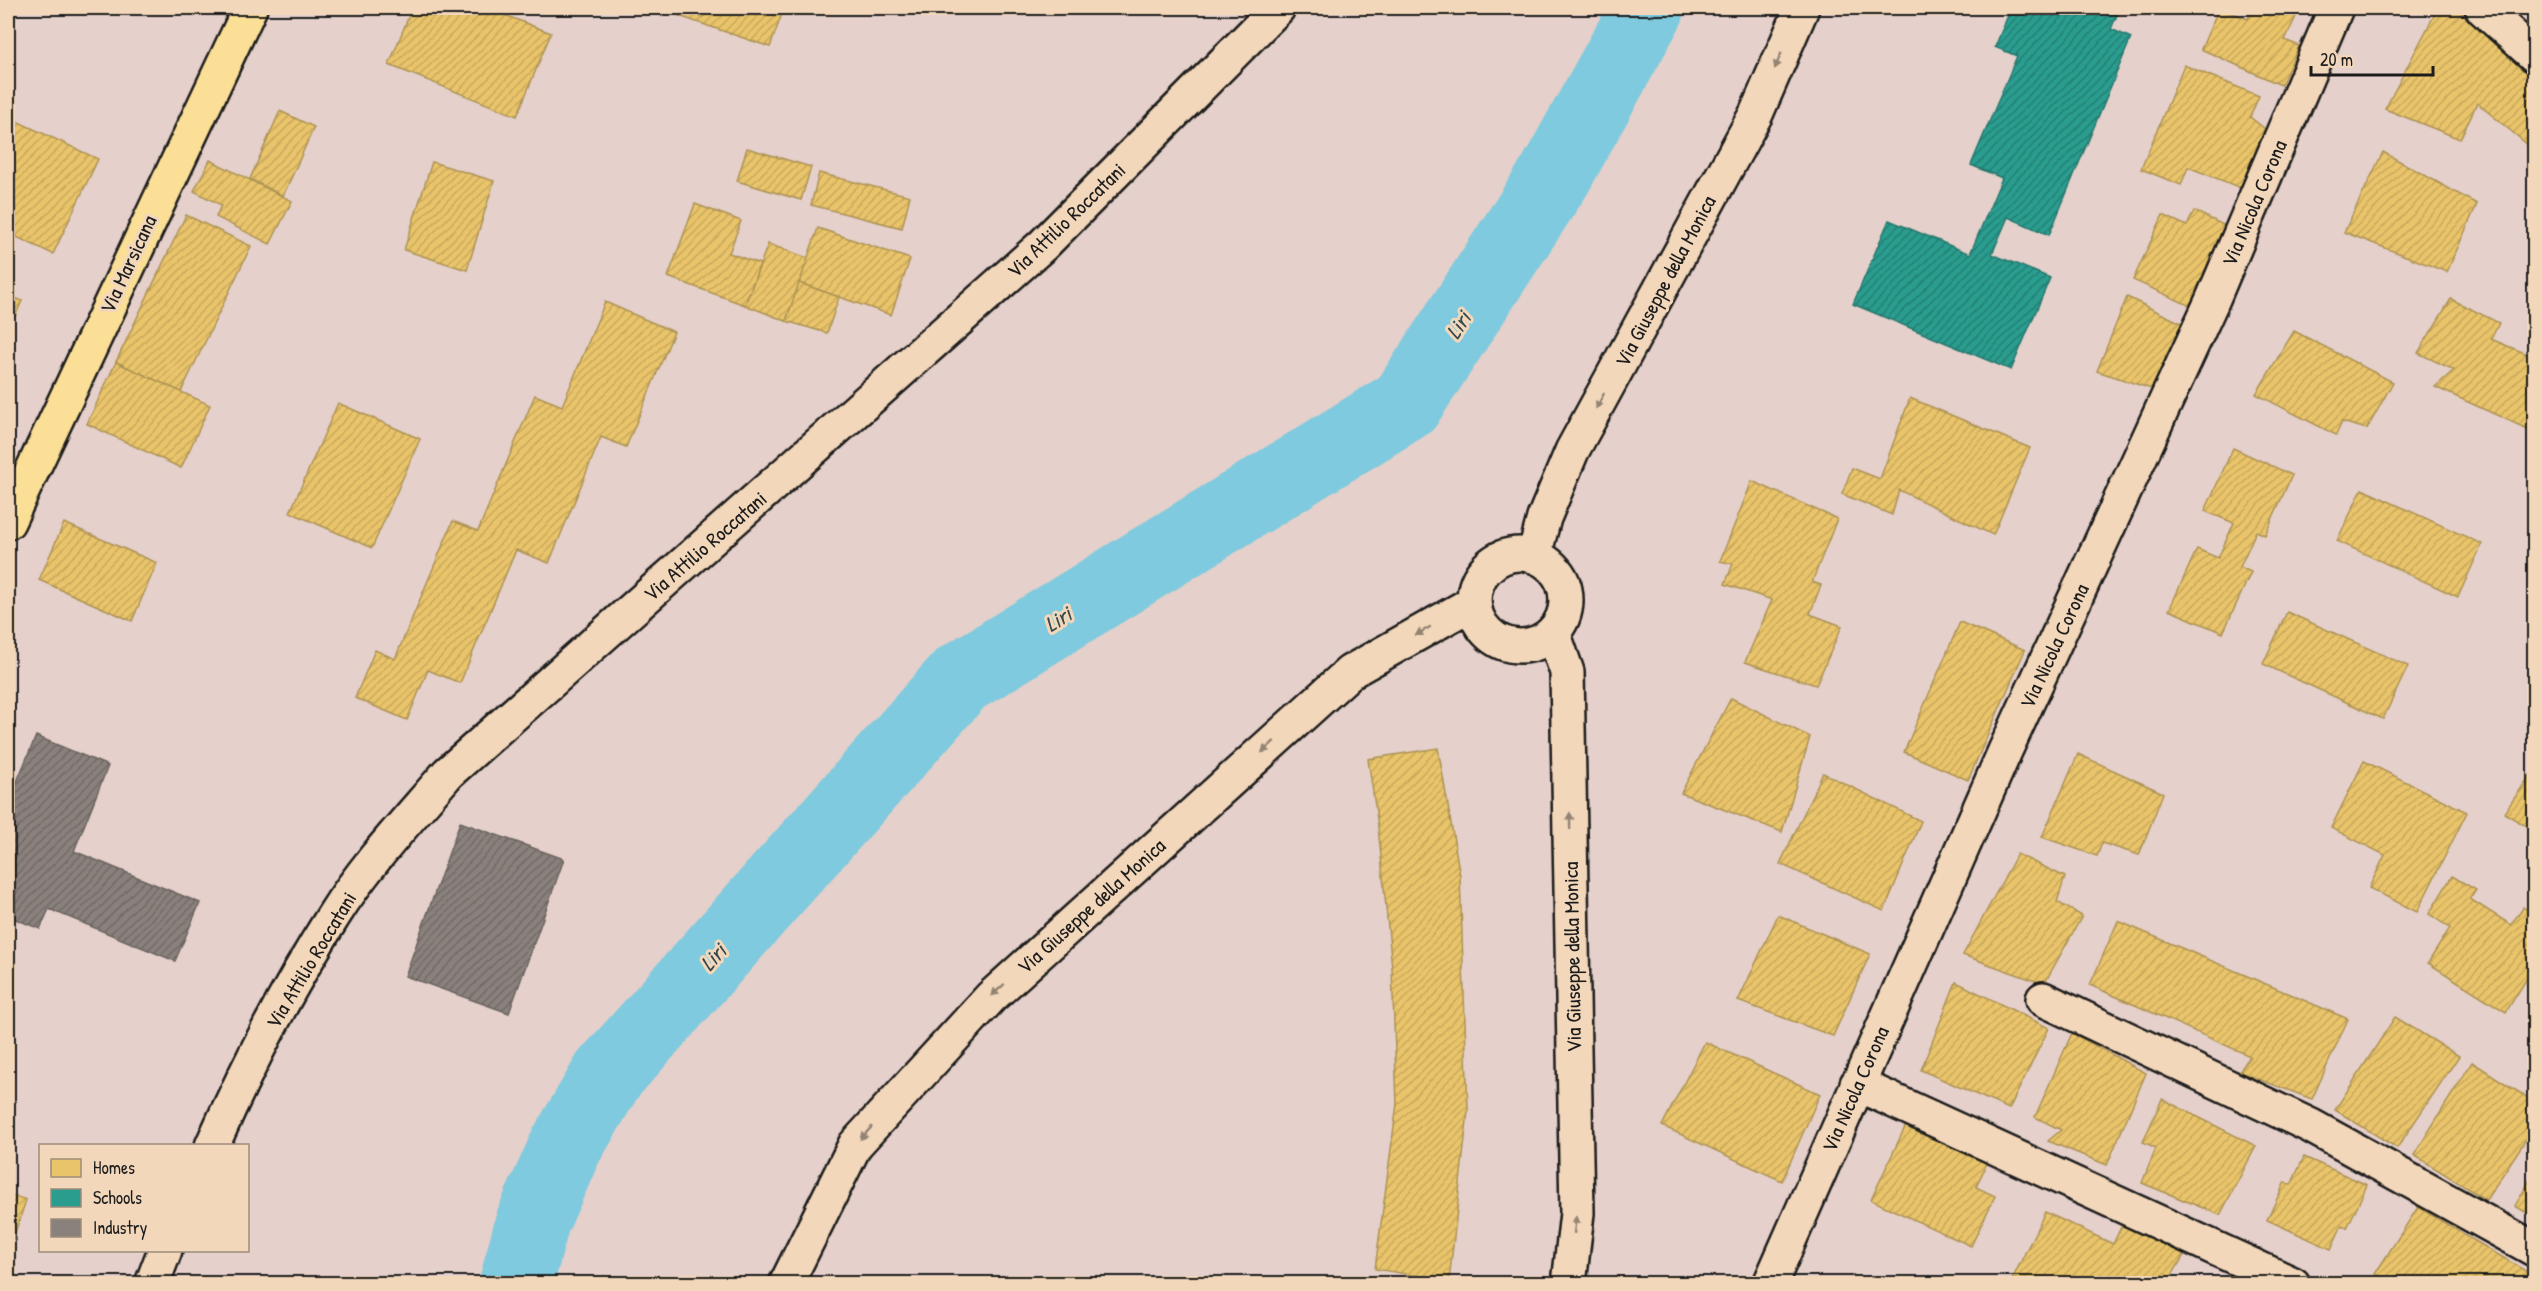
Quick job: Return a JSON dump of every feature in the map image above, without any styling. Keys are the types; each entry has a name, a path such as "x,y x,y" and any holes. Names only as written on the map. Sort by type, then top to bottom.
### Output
{"main road":[{"name":"Via Marsicana","path":"8,522 250,8"}],"street":[{"name":"Via Attilio Roccatani","path":"213,1144 244,1073 334,914 391,840 448,773 1043,245 1278,8"},
{"name":"Via Giuseppe della Monica","path":"1534,556 1544,518 1572,451 1756,114 1802,8"},
{"name":"Via Nicola Corona","path":"1770,1284 2005,751 2212,302 2336,8"},
{"path":"2482,8 2535,55"},
{"path":"1520,553 1534,556 1548,563 1558,574 1564,589 1565,604 1561,619 1553,632 1540,641 1525,645 1510,644 1496,639 1484,629 1477,616 1474,602 1475,587 1492,563 1505,556 1520,553"},
{"name":"Via Giuseppe della Monica","path":"786,1284 855,1145 991,997 1350,672 1474,602"},
{"name":"Via Giuseppe della Monica","path":"1553,632 1568,672 1577,1213 1569,1284"},
{"path":"2043,999 2311,1126 2535,1249"},
{"path":"1857,1084 2293,1284"},
{"path":"152,1284 165,1252"}],"building: Homes":[{"path":"412,8 487,8 551,33 517,116 389,65"},
{"path":"682,8 784,8 770,47 679,16"},
{"path":"2219,8 2248,19 2253,8 2300,8 2285,40 2299,46 2281,85 2201,49"},
{"path":"2438,8 2459,8 2534,73 2534,150 2477,103 2460,139 2385,109"},
{"path":"2184,65 2259,96 2250,117 2265,129 2241,188 2188,167 2181,185 2141,169"},
{"path":"280,111 314,127 283,196 250,179"},
{"path":"8,117 98,159 53,254 8,233"},
{"path":"747,148 811,167 801,200 737,181"},
{"path":"2383,152 2477,204 2447,272 2344,232"},
{"path":"210,160 292,201 270,244 216,217 221,205 194,191"},
{"path":"432,162 494,181 467,270 404,250"},
{"path":"819,173 910,196 902,228 811,205"},
{"path":"695,204 741,221 729,253 760,264 745,305 668,277"},
{"path":"2194,211 2232,229 2195,308 2133,280 2163,215 2187,226"},
{"path":"186,215 251,246 181,392 116,362"},
{"path":"818,228 910,259 891,315 799,283"},
{"path":"768,244 808,258 786,321 745,305"},
{"path":"799,283 839,297 827,333 786,321"},
{"path":"8,295 22,301 8,332"},
{"path":"2127,297 2183,324 2158,391 2097,371"},
{"path":"2451,299 2499,323 2491,339 2534,357 2534,432 2435,387 2454,370 2418,353"},
{"path":"605,302 674,332 626,447 601,437 549,563 516,550 460,683 428,670 407,720 355,698 375,650 395,659 453,521 478,531 535,395 562,406"},
{"path":"2294,331 2393,382 2367,429 2342,422 2336,435 2256,394"},
{"path":"116,362 210,405 181,468 87,424"},
{"path":"1910,398 2030,448 1993,535 1899,490 1892,515 1842,494 1852,468 1880,479"},
{"path":"338,403 420,439 372,548 290,512"},
{"path":"2233,448 2292,475 2265,535 2256,531 2240,567 2251,572 2223,633 2169,610 2197,549 2218,558 2234,523 2205,511"},
{"path":"1752,481 1837,519 1812,582 1821,585 1810,614 1842,626 1816,685 1745,662 1772,600 1725,584 1733,564 1720,561"},
{"path":"2362,489 2482,544 2458,597 2337,541"},
{"path":"64,523 157,563 132,621 39,580"},
{"path":"2287,612 2408,666 2383,719 2263,664"},
{"path":"1960,622 2025,650 1968,780 1904,752"},
{"path":"1731,698 1810,737 1782,832 1681,793"},
{"path":"1438,748 1460,876 1468,1111 1449,1281 1375,1269 1397,1104 1392,968 1378,826 1368,759"},
{"path":"2078,754 2163,793 2139,855 2102,843 2097,856 2042,837"},
{"path":"2364,761 2467,812 2417,912 2369,888 2385,855 2331,828"},
{"path":"2534,770 2534,831 2504,813"},
{"path":"1823,773 1921,821 1884,911 1780,864"},
{"path":"2017,854 2065,877 2057,902 2082,916 2044,984 1963,955"},
{"path":"2534,855 2534,871 2527,867"},
{"path":"2452,876 2476,890 2470,899 2511,925 2523,907 2534,914 2534,967 2506,1012 2428,963 2450,928 2429,914"},
{"path":"1778,915 1870,954 1833,1036 1738,1001"},
{"path":"2118,921 2348,1019 2312,1099 2239,1072 2250,1056 2090,985"},
{"path":"1956,982 2049,1028 2009,1109 1921,1070"},
{"path":"2395,1017 2459,1056 2397,1148 2335,1110"},
{"path":"2072,1033 2146,1073 2107,1165 2048,1141 2061,1130 2035,1117"},
{"path":"1705,1042 1820,1094 1782,1181 1662,1126"},
{"path":"2472,1062 2534,1102 2534,1127 2486,1200 2414,1155"},
{"path":"2162,1099 2256,1146 2220,1215 2142,1183 2156,1148 2143,1142"},
{"path":"1907,1123 1991,1154 1976,1187 1995,1196 1971,1246 1871,1200"},
{"path":"2304,1157 2367,1185 2347,1228 2342,1225 2331,1249 2267,1220 2285,1182 2291,1185"},
{"path":"2534,1173 2534,1217 2515,1206"},
{"path":"8,1194 26,1200 8,1254"},
{"path":"2418,1207 2534,1276 2534,1284 2395,1284 2375,1274"},
{"path":"2045,1212 2113,1244 2125,1219 2188,1248 2167,1284 2103,1284 2097,1281 2096,1284 2010,1284"}],"building: Schools":[{"path":"2011,8 2120,8 2111,29 2131,38 2049,235 2008,217 1992,254 2050,278 2011,370 1853,304 1889,220 1970,254 2002,178 1971,165 2017,56 1995,47"}],"building: Industry":[{"path":"36,736 108,766 74,851 200,903 175,961 49,909 40,929 8,916 8,788 13,791"},
{"path":"460,822 564,859 509,1013 405,976"}],"waterway":[{"name":"Liri","path":"516,1284 533,1220 566,1146 608,1075 960,679 1406,404 1555,176 1648,8"}]}
